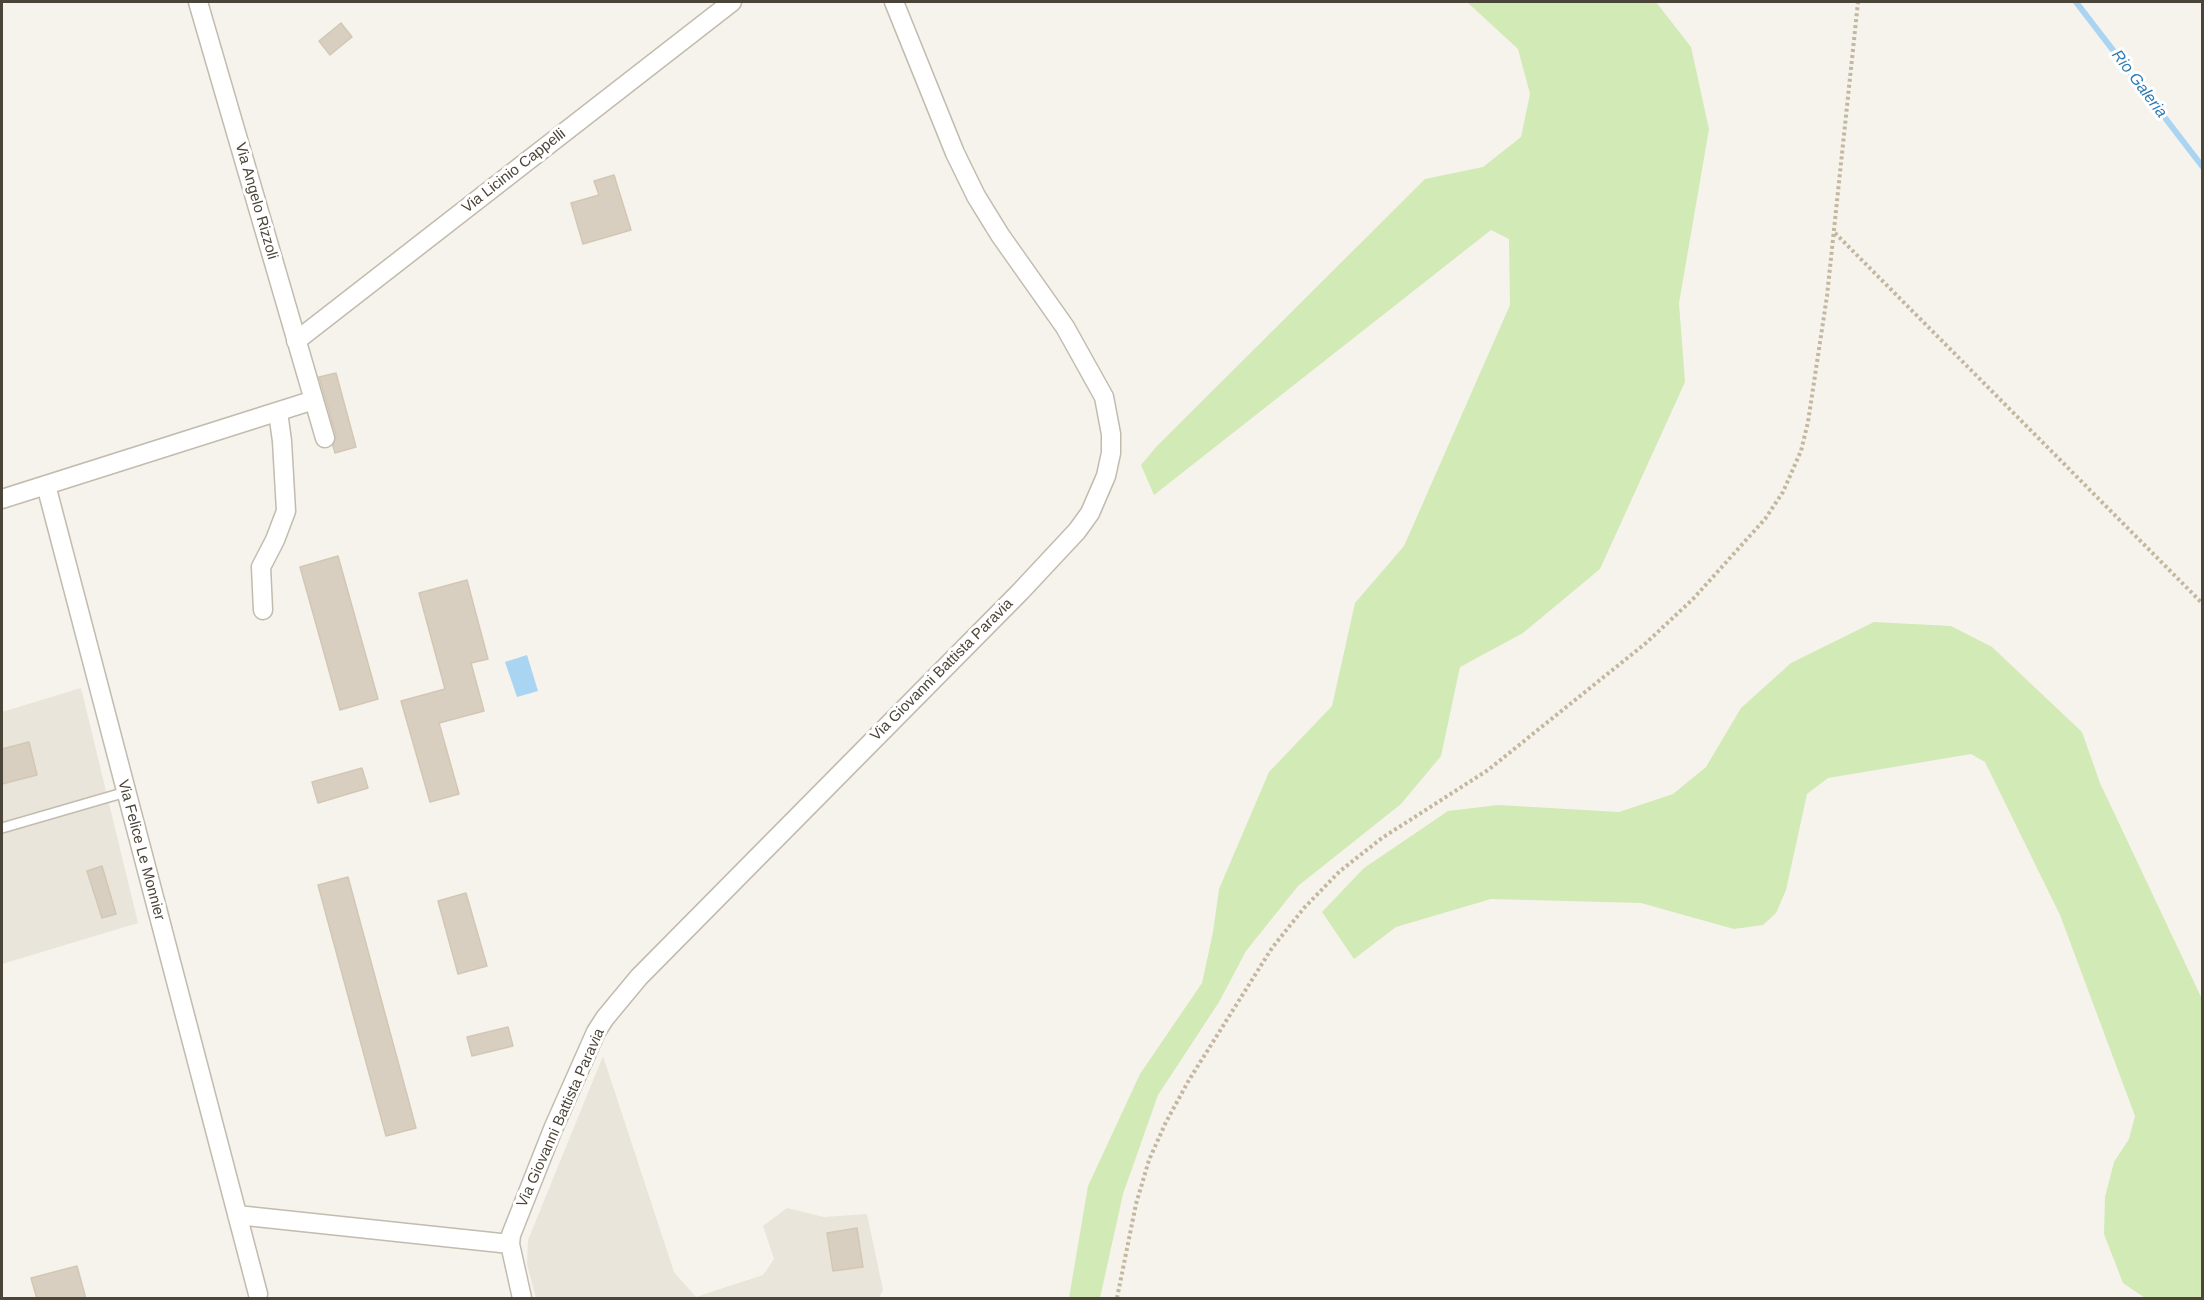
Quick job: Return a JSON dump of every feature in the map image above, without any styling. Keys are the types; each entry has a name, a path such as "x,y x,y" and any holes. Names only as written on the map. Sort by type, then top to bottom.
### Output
{"street":[{"name":"Via Angelo Rizzoli","path":"198,2 325,438"},
{"name":"Via Licinio Cappelli","path":"296,341 732,2"},
{"name":"Via Giovanni Battista Paravia","path":"522,1299 510,1244 514,1225 596,1032 614,1006 696,919 1077,531 1090,513 1106,476 1111,453 1111,434 1104,396 1065,327 1000,235 976,196 955,153 894,2"},
{"path":"2,499 314,400"},
{"path":"262,610 261,567 286,511 278,412"},
{"name":"Via Felice Le Monnier","path":"46,485 258,1294"},
{"path":"237,1215 510,1244"}],"lane":[{"path":"2,828 126,792"}],"path":[{"path":"1118,1299 1136,1204 1149,1160 1166,1122 1189,1080 1272,948 1304,908 1340,871 1382,838 1488,770 1646,643 1693,599 1774,506 1793,471 1808,423 1827,296 1858,2"},
{"path":"1834,232 2202,603"}],"shaded area":[{"path":"81,688 138,923 2,964 2,712"},
{"path":"603,1056 674,1272 696,1297 763,1275 774,1259 763,1226 787,1208 824,1217 867,1214 883,1290 879,1298 536,1298 527,1264 528,1240"}],"green space":[{"path":"1467,2 1656,2 1691,47 1709,129 1679,303 1685,382 1600,569 1523,633 1460,667 1441,756 1401,804 1298,886 1246,951 1219,1002 1158,1095 1123,1194 1100,1298 1069,1298 1088,1186 1140,1074 1202,983 1219,889 1269,772 1332,706 1355,603 1404,546 1510,305 1509,239 1491,230 1154,495 1141,465 1157,446 1425,179 1483,167 1521,137 1530,94 1518,49"},
{"path":"1874,622 1951,626 1992,647 2082,732 2100,783 2202,999 2202,1298 2145,1298 2123,1283 2104,1234 2105,1197 2114,1162 2129,1139 2135,1116 2060,915 1985,762 1971,754 1828,778 1807,794 1786,890 1776,913 1763,925 1734,929 1641,903 1491,899 1396,927 1354,959 1322,912 1364,868 1448,811 1498,805 1619,812 1673,794 1706,767 1741,708 1791,663"}],"water":[{"path":"527,655 538,691 517,697 505,662"}],"building":[{"path":"341,23 352,37 330,55 319,41"},
{"path":"614,175 631,230 583,244 571,203 599,195 594,181"},
{"path":"336,373 356,447 335,453 333,446 336,435 319,377"},
{"path":"338,556 378,699 340,710 300,567"},
{"path":"467,580 488,659 471,663 484,711 439,723 459,794 430,802 401,701 445,689 419,593"},
{"path":"29,742 37,775 2,784 2,749"},
{"path":"362,768 368,788 318,803 312,782"},
{"path":"102,866 116,914 102,918 87,871"},
{"path":"348,877 416,1128 386,1136 318,885"},
{"path":"466,893 487,966 458,974 438,901"},
{"path":"508,1027 513,1046 472,1056 467,1037"},
{"path":"857,1228 863,1267 833,1271 827,1233"},
{"path":"77,1266 86,1299 37,1299 31,1278"}],"waterway":[{"name":"Rio Galeria","path":"2076,2 2202,166"}]}
